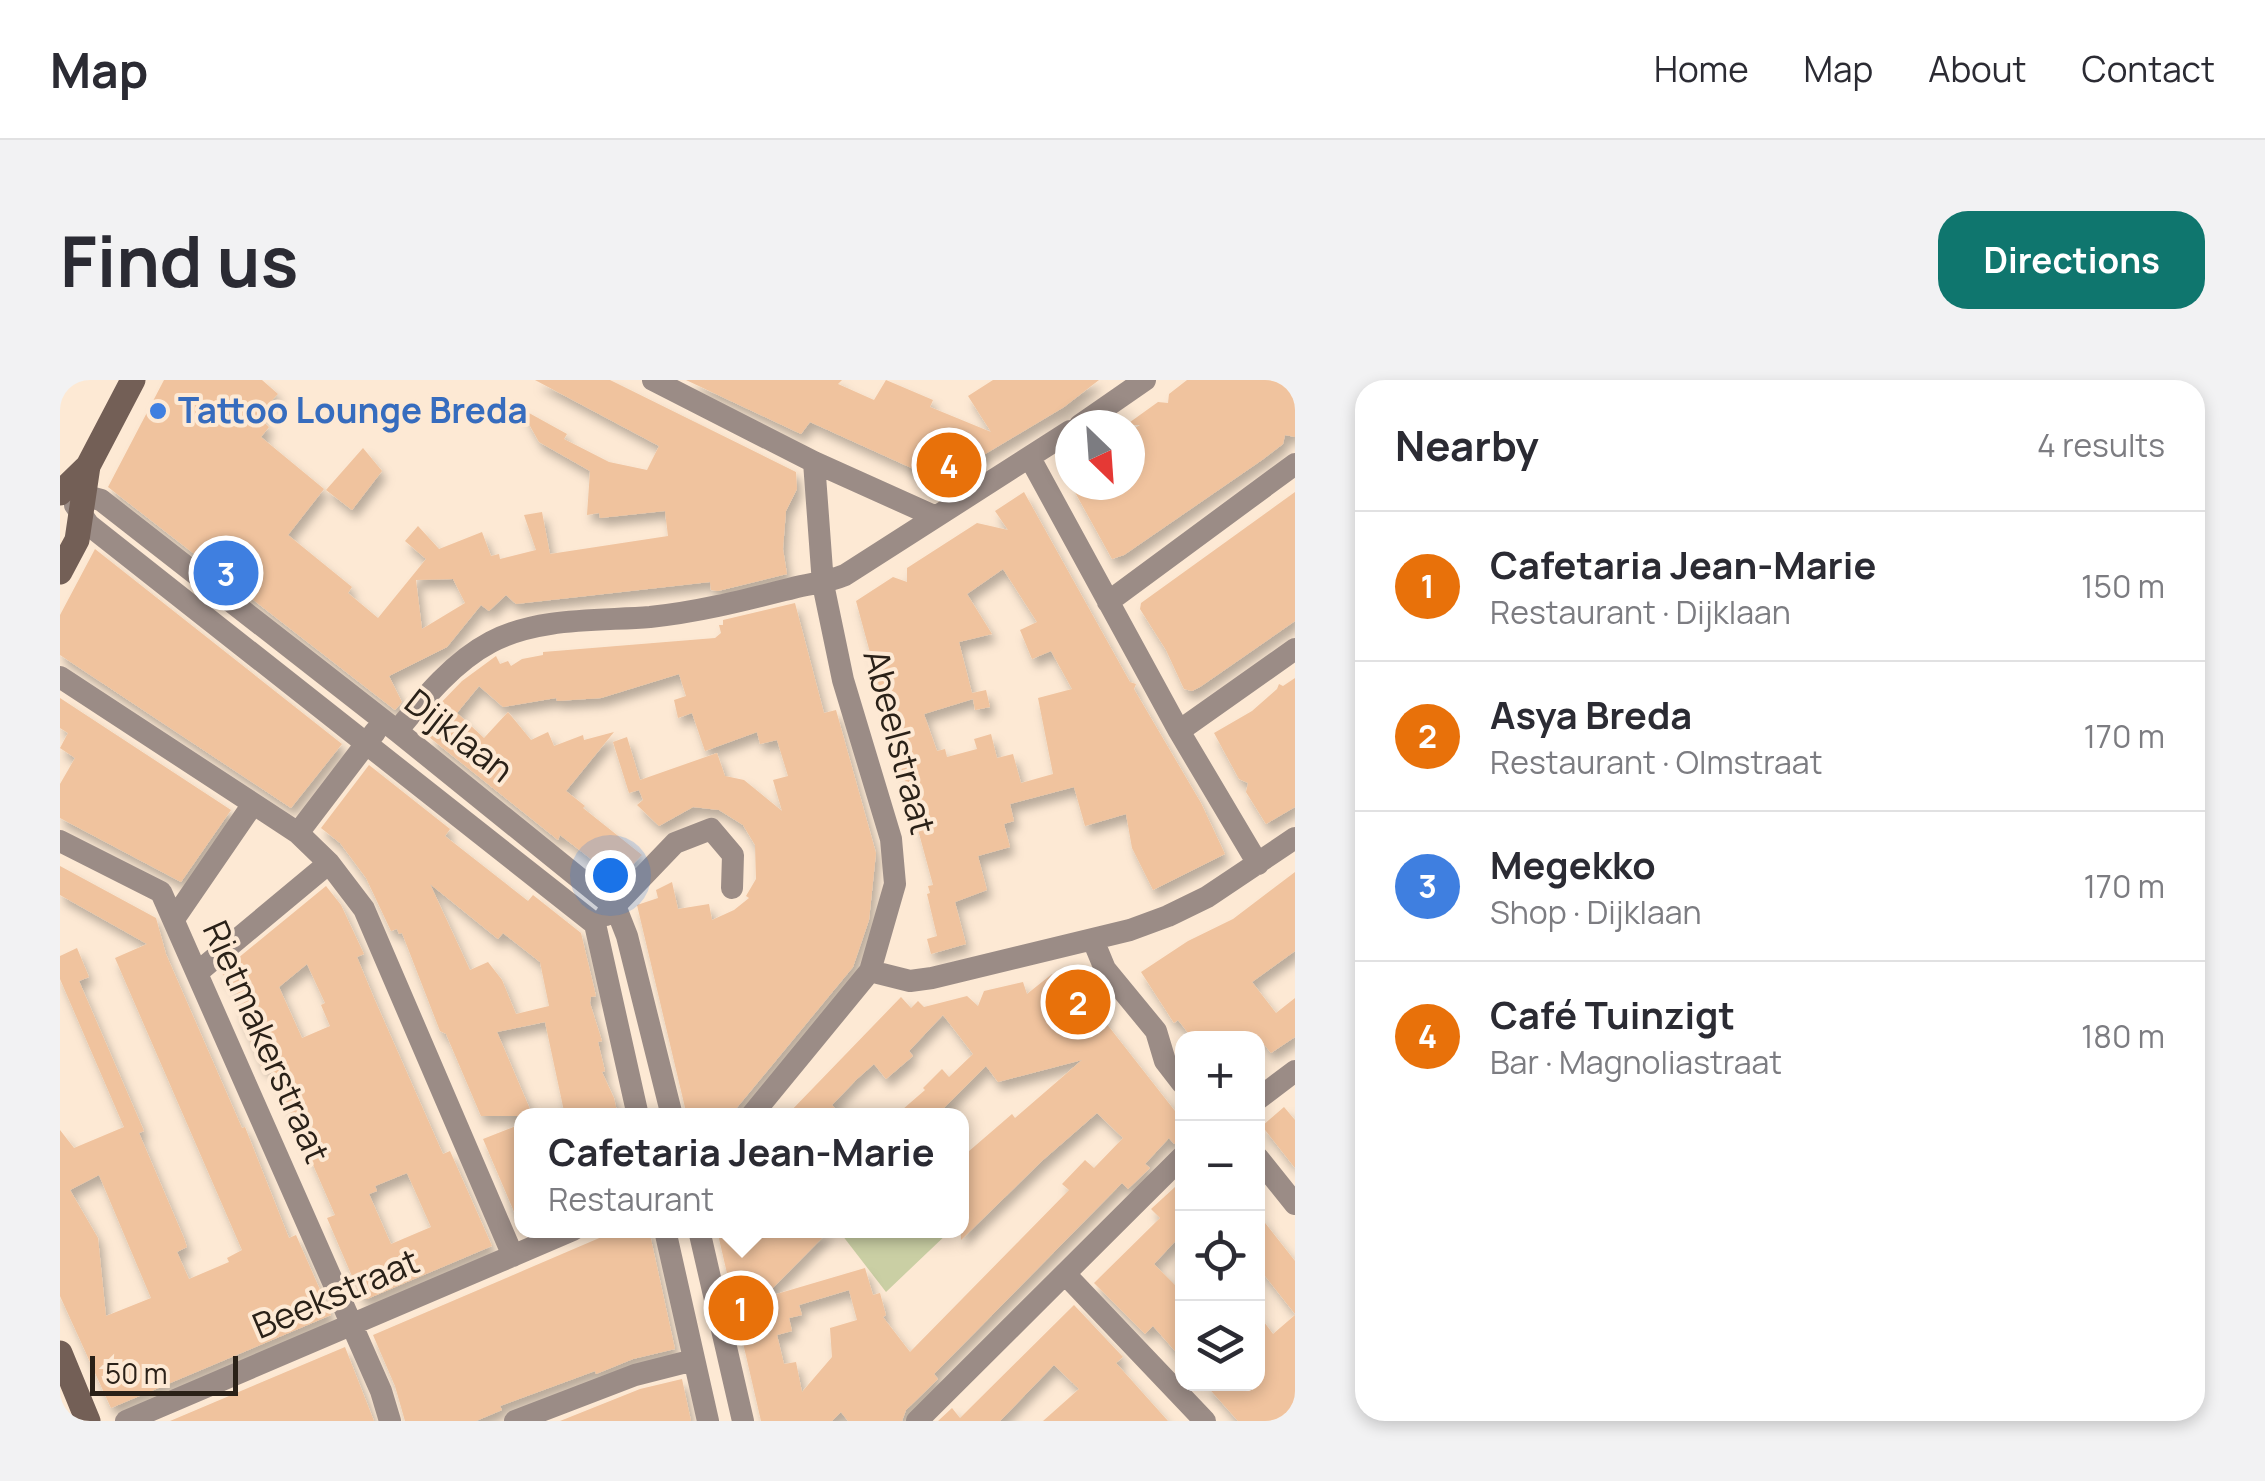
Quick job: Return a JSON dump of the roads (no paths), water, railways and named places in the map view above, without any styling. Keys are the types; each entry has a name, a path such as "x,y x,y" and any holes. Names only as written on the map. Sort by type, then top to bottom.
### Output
{"main road":[{"path":"60,572 77,540 70,496 133,380"},
{"path":"60,1353 88,1421"}],"street":[{"path":"653,380 814,462 934,516"},
{"path":"1102,410 1145,380"},
{"path":"298,834 367,743 464,660 492,642 550,624 709,610 823,584 845,575 1055,442"},
{"path":"1030,458 1179,731 1258,864"},
{"name":"Abeelstraat","path":"758,1108 870,971 892,896 894,858 866,748 843,680 823,584 814,462"},
{"path":"1108,602 1295,464"},
{"name":"Dijklaan","path":"70,496 102,500 616,908"},
{"name":"Dijklaan","path":"70,496 89,526 595,924"},
{"path":"1179,731 1295,649"},
{"path":"60,678 298,834 329,863 364,909 513,1256"},
{"path":"174,919 253,804"},
{"path":"636,1108 595,924 616,908 645,871 675,843 711,829 733,856 732,888"},
{"path":"870,971 910,981 932,978 1093,940 1168,916 1207,897 1295,838"},
{"name":"Rietmakerstraat","path":"60,841 162,892 381,1391 390,1421"},
{"path":"198,972 329,863"},
{"path":"616,908 627,936 670,1108"},
{"path":"1093,940 1105,969 1156,1031 1165,1061 1175,1075"},
{"path":"1265,1094 1295,1071"},
{"path":"916,1421 1175,1164"},
{"path":"1265,1167 1295,1204"},
{"name":"Beekstraat","path":"126,1421 555,1238"},
{"path":"667,1238 708,1421"},
{"path":"701,1238 744,1421"},
{"path":"1066,1276 1202,1420"},
{"path":"514,1421 635,1375 694,1360"}],"place":[{"name":"Tattoo Lounge Breda","path":"158,411"},
{"name":"Café Tuinzigt","path":"949,465"},
{"name":"Megekko","path":"226,573"},
{"name":"Asya Breda","path":"1078,1002"},
{"name":"Cafetaria Jean-Marie","path":"741,1308"}]}
